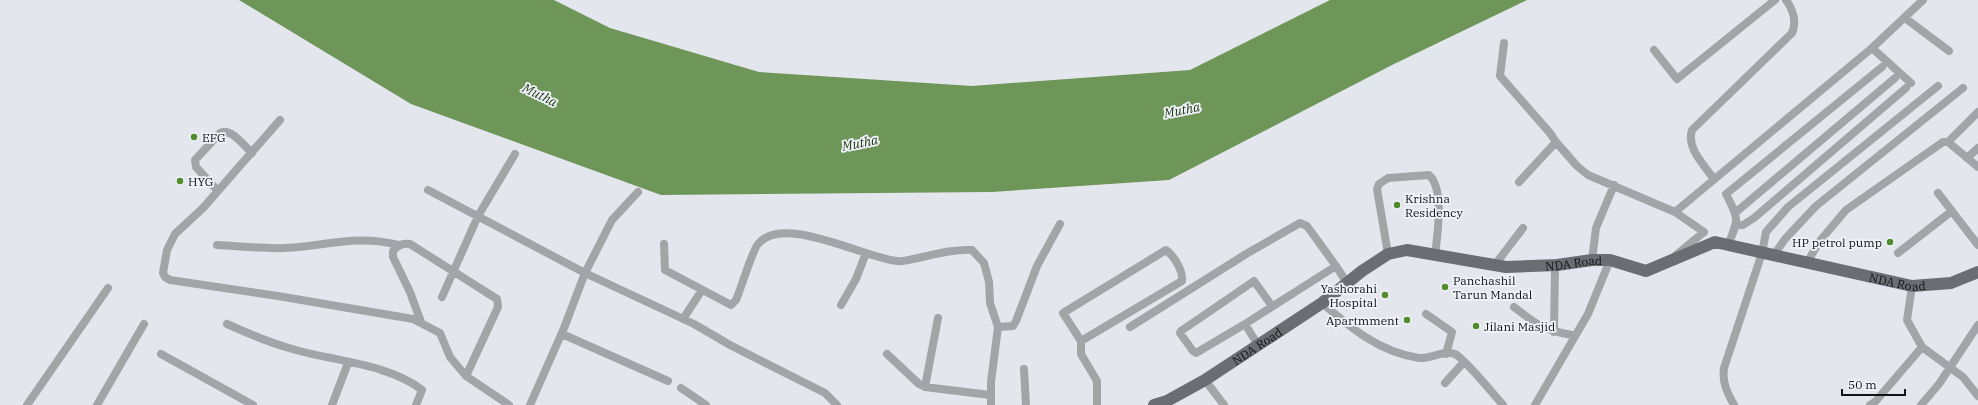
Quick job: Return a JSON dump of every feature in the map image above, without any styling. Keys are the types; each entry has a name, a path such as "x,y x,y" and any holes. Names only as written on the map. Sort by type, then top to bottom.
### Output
{"main road":[{"name":"NDA Road","path":"1154,405 1168,403 1205,380 1322,303 1388,254 1407,250 1494,266 1521,267 1555,265 1592,260 1610,260 1646,271 1716,242 1912,286 1951,283 1978,272"}],"street":[{"path":"1654,50 1677,79 1775,0"},
{"path":"1714,179 1692,148 1689,138 1692,130 1792,33 1795,27 1795,20 1786,0"},
{"path":"1675,212 1872,48 1923,0"},
{"path":"1905,18 1949,51"},
{"path":"1504,43 1500,76 1577,166 1588,175 1675,212 1704,232 1670,260"},
{"path":"1736,226 1743,225 1754,218 1909,86 1872,48"},
{"path":"1728,245 1736,226 1735,213 1726,194 1882,67"},
{"path":"1735,213 1895,78"},
{"path":"1734,405 1722,378 1724,368 1768,254 1766,232 1788,207 1938,86"},
{"path":"1768,254 1785,239 1816,206 1963,88"},
{"path":"1807,263 1819,242 1846,210 1943,142 1948,142 1978,112"},
{"path":"280,120 202,208 175,234 170,242 163,273 165,277 170,280 278,296 414,319 440,333 450,357 466,376 509,405"},
{"path":"217,190 196,167 195,160 220,133 229,132 252,153"},
{"path":"1519,182 1556,142"},
{"path":"1948,142 1978,167"},
{"path":"1967,158 1978,148"},
{"path":"442,297 478,216 515,154"},
{"path":"1388,254 1377,189 1378,184 1388,178 1429,175 1434,178 1438,192 1441,257"},
{"path":"1592,260 1596,228 1614,185"},
{"path":"428,190 585,273 683,318 730,345 826,392 837,405"},
{"path":"530,405 562,334 585,273 612,220 638,192"},
{"path":"1938,193 1978,245"},
{"path":"1898,253 1952,211"},
{"path":"1130,327 1300,223 1307,226 1347,283"},
{"path":"998,328 1013,326 1016,321 1037,266 1060,224"},
{"path":"1494,266 1523,228"},
{"path":"664,244 665,270 731,305 734,304 757,245 771,235 788,233 814,236 883,259 899,261 960,249 972,250 984,263 989,282 990,302 998,328 990,395 991,405"},
{"path":"217,245 285,248 361,239 380,240 399,245 410,244 492,295 497,300 498,307 466,376"},
{"path":"399,245 393,251 393,257 410,292 421,322"},
{"path":"1081,341 1182,281 1181,272 1166,250 1063,313 1081,341 1081,354 1097,380 1098,405"},
{"path":"841,305 856,279 866,253"},
{"path":"1535,405 1588,314 1610,260"},
{"path":"1554,332 1555,265"},
{"path":"1272,306 1254,281 1181,330 1180,333 1196,353 1245,324 1336,266"},
{"path":"1912,286 1907,320 1922,347 1963,377 1978,396"},
{"path":"27,405 108,288"},
{"path":"683,318 702,290"},
{"path":"1322,303 1353,330 1376,345 1420,358 1454,354 1464,362 1503,405"},
{"path":"1514,307 1534,323 1554,332 1572,335"},
{"path":"1426,314 1452,332 1446,354"},
{"path":"925,387 938,318"},
{"path":"97,405 144,324"},
{"path":"227,324 289,348 396,375 422,390 416,405"},
{"path":"1245,324 1258,345"},
{"path":"1921,405 1950,367 1978,325"},
{"path":"562,334 668,381"},
{"path":"1870,405 1875,402 1922,347"},
{"path":"161,354 253,405"},
{"path":"887,354 919,384 925,387 990,395"},
{"path":"1445,383 1464,362"},
{"path":"332,405 348,363"},
{"path":"1024,369 1026,405"},
{"path":"1205,380 1224,405"},
{"path":"681,388 706,405"}],"water":[{"name":"Mutha","path":"239,0 554,0 610,28 759,72 972,86 1190,70 1330,0 1527,0 1394,64 1169,180 992,192 661,195 411,104"}],"place":[{"name":"EFG","path":"194,137"},
{"name":"HYG","path":"180,181"},
{"name":"Krishna Residency","path":"1397,205"},
{"name":"HP petrol pump","path":"1890,242"},
{"name":"Panchashil Tarun Mandal","path":"1445,287"},
{"name":"Yashorahi Hospital","path":"1385,295"},
{"name":"Apartmment","path":"1407,320"},
{"name":"Jilani Masjid","path":"1476,326"}]}
